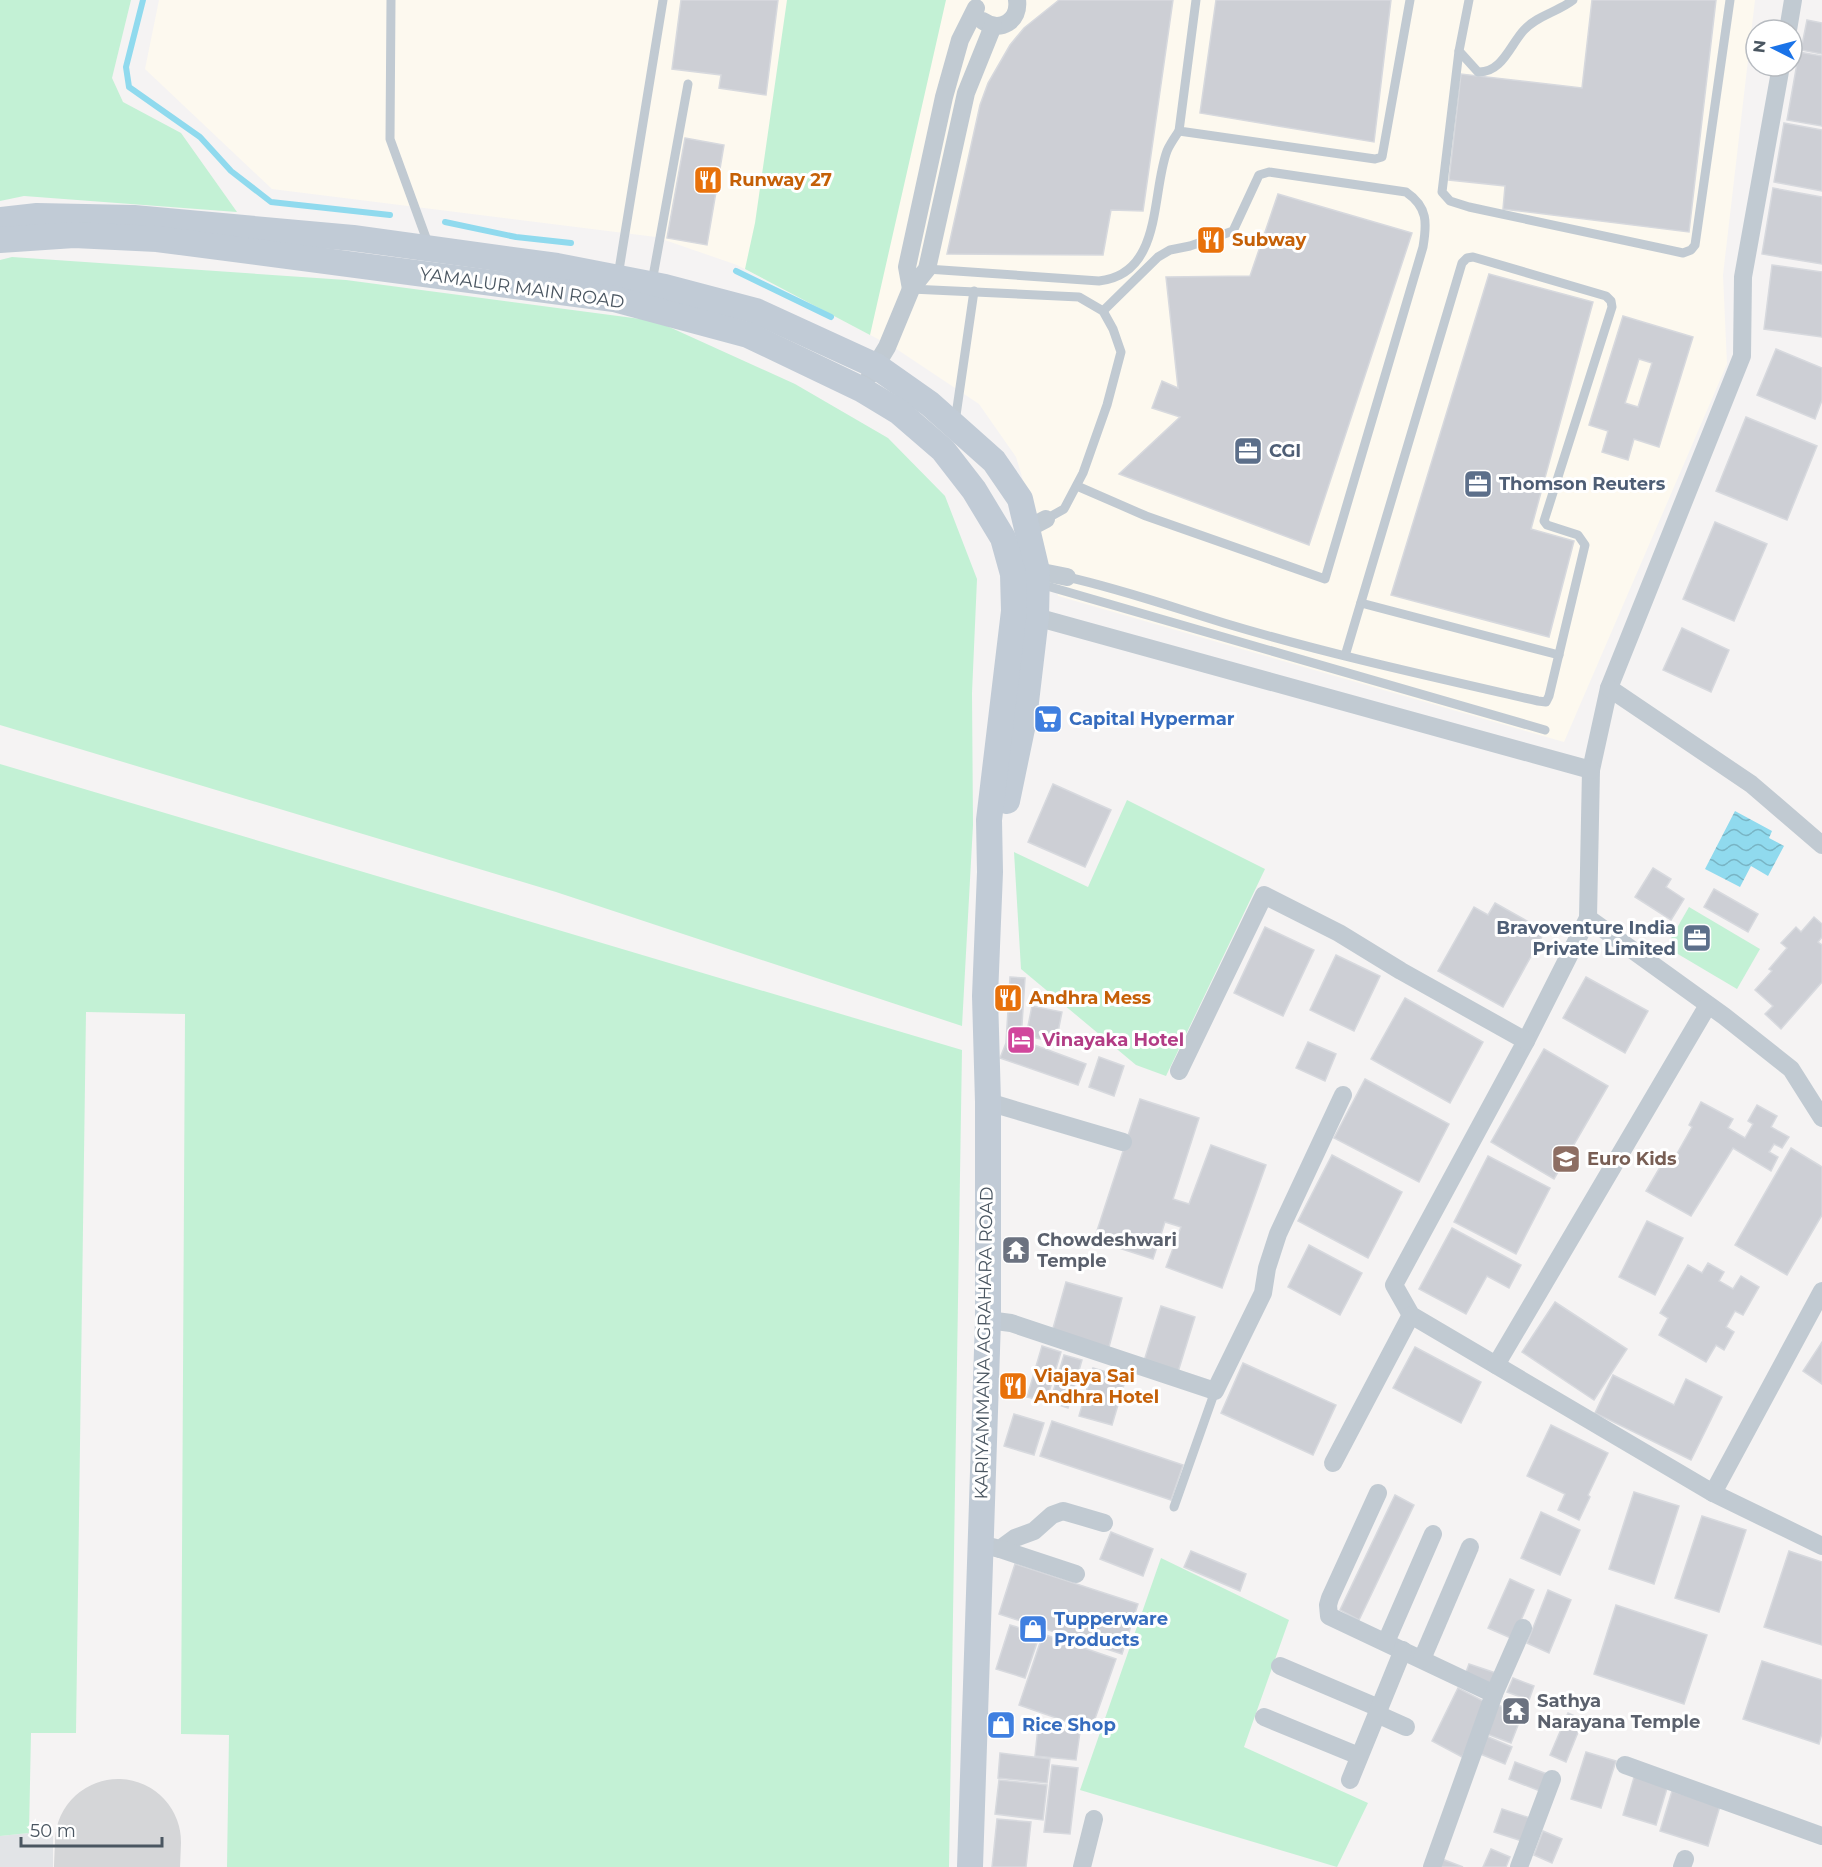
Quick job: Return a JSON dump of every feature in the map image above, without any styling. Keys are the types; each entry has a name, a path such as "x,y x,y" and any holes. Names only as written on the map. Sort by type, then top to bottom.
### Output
{"street":[{"path":"977,4 983,21 993,26 1004,25 1012,19 1017,10 1017,0"},
{"path":"1790,18 1793,0"},
{"path":"911,289 907,267 944,97 960,40 977,4"},
{"path":"861,389 887,347 911,289 927,268 966,93 993,26"},
{"path":"1779,78 1743,277 1742,356 1609,688 1591,770 1588,918 1526,1041 1394,1285 1411,1315 1713,1493 1822,1546"},
{"name":"YAMALUR MAIN ROAD","path":"0,220 37,216 134,218 353,238 430,249 616,288 748,335 861,389 900,412 943,450 974,490 1025,578"},
{"name":"YAMALUR MAIN ROAD","path":"0,240 74,235 157,240 616,288 652,284 756,311 876,366 930,404 994,460 1036,524 1025,578 1025,614 989,820"},
{"path":"1025,578 1067,577"},
{"path":"990,872 1024,719 1025,614 1591,770"},
{"path":"1609,688 1751,784 1822,845"},
{"name":"KARIYAMMANA AGRAHARA ROAD","path":"970,1867 990,1547 988,1101 985,996 990,872 989,820"},
{"path":"1179,1071 1264,895 1339,933 1401,971 1526,1041"},
{"path":"1588,918 1708,1005 1791,1069 1822,1118"},
{"path":"1496,1365 1708,1005"},
{"path":"988,1320 1011,1323 1215,1390 1263,1293 1267,1268 1278,1234 1343,1095"},
{"path":"988,1101 1123,1142"},
{"path":"1713,1493 1822,1291"},
{"path":"1333,1463 1411,1315"},
{"path":"1378,1493 1328,1605 1329,1616 1494,1694"},
{"path":"990,1547 1034,1531 1052,1515 1063,1511 1104,1523"},
{"path":"1386,1642 1432,1534"},
{"path":"990,1547 1076,1574"},
{"path":"1422,1659 1470,1547"},
{"path":"1432,1867 1494,1694 1523,1628"},
{"path":"1350,1780 1403,1650"},
{"path":"1280,1666 1378,1711 1406,1727"},
{"path":"1264,1717 1359,1756"},
{"path":"1625,1765 1822,1836"},
{"path":"1519,1867 1552,1779"},
{"path":"1082,1867 1094,1819"}],"lane":[{"path":"391,0 390,139 430,249"},
{"path":"616,288 663,0"},
{"path":"927,268 1099,281 1110,279 1124,272 1136,260 1151,236 1166,153 1179,131 1196,0"},
{"path":"1179,131 1375,159 1382,157 1410,0"},
{"path":"1469,0 1459,51 1442,192 1450,201 1481,210 1683,253 1691,250 1695,245 1730,0"},
{"path":"1459,51 1478,72 1485,72 1498,66 1526,28 1541,16 1563,8 1573,0"},
{"path":"652,284 688,84"},
{"path":"1077,486 1146,516 1325,579 1423,248 1426,225 1416,200 1406,192 1269,172 1259,175 1233,231 1190,246 1170,250 1158,257 1102,311"},
{"path":"1067,577 1110,586 1223,623 1345,656 1546,702 1550,696 1585,545 1578,535 1547,525 1544,521 1612,307 1611,301 1606,296 1473,257 1467,258 1460,268 1345,656"},
{"path":"911,289 1079,297 1102,311 1113,329 1121,352 1107,405 1077,486 1064,509 1036,524"},
{"path":"954,426 974,291"},
{"path":"1025,578 1545,730"},
{"path":"1361,603 1559,655"},
{"path":"1174,1507 1215,1390"}],"shaded area":[{"path":"159,0 1755,0 1753,18 1744,18 1744,78 1746,78 1723,275 1727,364 1564,742 1058,596 1016,457 979,404 895,348 737,265 656,237 272,189 145,69"},
{"path":"29,1833 53,1836 53,1867 0,1867 0,1836"}],"green space":[{"path":"0,0 131,0 112,78 123,102 181,133 237,212 24,196 0,201"},
{"path":"787,0 946,0 870,335 745,269 755,223"},
{"path":"12,257 346,280 656,321 795,384 888,438 945,496 977,579 972,693 973,825 962,1026 556,892 0,725 0,260"},
{"path":"0,764 962,1050 949,1867 227,1867 229,1735 181,1734 185,1014 86,1012 76,1733 31,1733 29,1833 0,1836"},
{"path":"1127,800 1265,869 1166,1076 1136,1065 1021,969 1014,852 1088,887"},
{"path":"1689,907 1760,949 1737,989 1666,947"},
{"path":"1161,1558 1289,1620 1244,1747 1368,1803 1337,1867 1080,1790"}],"water":[{"path":"1735,811 1772,831 1769,838 1784,846 1768,876 1751,866 1740,887 1705,869"}],"building":[{"path":"681,0 778,0 766,95 719,88 721,75 672,69"},
{"path":"1059,0 1173,0 1143,211 1111,210 1103,255 947,254 980,105 988,83 1010,45 1024,28"},
{"path":"1216,0 1391,0 1374,142 1200,113"},
{"path":"1592,0 1716,0 1689,232 1503,209 1505,186 1449,180 1461,74 1582,88"},
{"path":"1807,20 1822,23 1822,54 1804,51"},
{"path":"1804,53 1822,56 1822,126 1787,120 1794,78 1804,78"},
{"path":"1784,123 1822,130 1822,191 1774,182"},
{"path":"685,138 724,145 707,245 667,238"},
{"path":"1773,188 1822,197 1822,264 1762,254"},
{"path":"1278,194 1412,233 1309,545 1119,474 1180,417 1152,408 1162,381 1178,388 1166,277 1250,276"},
{"path":"1772,265 1822,272 1822,337 1764,329"},
{"path":"1489,274 1593,302 1531,529 1574,541 1549,637 1391,595"},
{"path":"1623,316 1693,337 1659,447 1634,439 1628,460 1602,452 1608,431 1589,425","holes":["1639,359 1652,363 1638,407 1625,403"]},
{"path":"1776,349 1822,368 1822,400 1815,419 1757,395"},
{"path":"1746,417 1817,446 1787,520 1716,491"},
{"path":"1715,522 1767,544 1734,621 1683,599"},
{"path":"1682,628 1729,650 1711,692 1663,670"},
{"path":"1053,784 1111,810 1085,867 1028,842"},
{"path":"1653,868 1671,879 1666,887 1684,899 1671,920 1635,897"},
{"path":"1714,889 1758,914 1748,932 1704,907"},
{"path":"1495,903 1545,931 1503,1007 1438,971 1474,907 1488,915"},
{"path":"1814,917 1822,924 1822,937 1818,942 1822,945 1822,982 1781,1029 1765,1014 1773,1006 1755,990 1772,971 1769,969 1787,948 1781,943 1796,927 1801,932"},
{"path":"1265,927 1314,950 1283,1016 1234,993"},
{"path":"1336,955 1380,976 1354,1031 1310,1010"},
{"path":"1010,977 1025,978 1021,1040 1086,1064 1078,1085 1000,1058 1006,1043"},
{"path":"1586,977 1648,1011 1625,1053 1563,1018"},
{"path":"1405,998 1483,1042 1450,1103 1371,1059"},
{"path":"1032,1006 1062,1012 1056,1042 1026,1036"},
{"path":"1308,1042 1336,1054 1325,1081 1296,1068"},
{"path":"1544,1049 1608,1086 1554,1179 1491,1142"},
{"path":"1099,1057 1124,1066 1114,1096 1089,1087"},
{"path":"1365,1079 1449,1124 1419,1182 1334,1138"},
{"path":"1140,1099 1199,1118 1173,1199 1189,1204 1211,1145 1266,1165 1222,1288 1166,1267 1181,1227 1165,1222 1153,1259 1094,1240"},
{"path":"1701,1102 1733,1119 1728,1128 1745,1138 1753,1124 1748,1121 1757,1105 1777,1116 1771,1127 1789,1137 1782,1148 1774,1144 1769,1152 1778,1157 1771,1171 1733,1148 1691,1216 1646,1191 1663,1162 1670,1166 1692,1127 1689,1125"},
{"path":"1791,1148 1822,1167 1822,1215 1787,1275 1735,1245"},
{"path":"1332,1155 1402,1192 1368,1258 1298,1221"},
{"path":"1488,1156 1550,1188 1516,1254 1454,1222"},
{"path":"1647,1221 1683,1238 1655,1295 1619,1277"},
{"path":"1452,1228 1521,1265 1509,1288 1487,1276 1466,1314 1419,1289"},
{"path":"1309,1245 1362,1273 1340,1315 1288,1287"},
{"path":"1708,1263 1724,1272 1719,1281 1733,1289 1741,1276 1759,1287 1743,1315 1735,1311 1726,1327 1734,1332 1724,1350 1716,1345 1706,1362 1659,1335 1668,1318 1660,1313 1688,1265 1702,1273"},
{"path":"1066,1282 1122,1298 1109,1347 1052,1332"},
{"path":"1555,1302 1627,1349 1594,1400 1522,1352"},
{"path":"1161,1306 1195,1317 1178,1372 1144,1361"},
{"path":"1822,1342 1822,1384 1803,1371"},
{"path":"1042,1346 1061,1352 1046,1402 1027,1397"},
{"path":"1415,1347 1481,1382 1461,1423 1393,1388"},
{"path":"1064,1355 1082,1360 1068,1408 1050,1402"},
{"path":"1243,1363 1336,1405 1313,1455 1221,1413"},
{"path":"1093,1368 1126,1378 1112,1425 1079,1416"},
{"path":"1613,1375 1674,1405 1686,1379 1722,1397 1691,1460 1595,1413"},
{"path":"1014,1414 1044,1423 1034,1455 1004,1446"},
{"path":"1052,1421 1183,1465 1171,1500 1040,1456"},
{"path":"1551,1425 1608,1453 1579,1520 1558,1510 1565,1494 1527,1476"},
{"path":"1634,1492 1679,1506 1654,1584 1609,1569"},
{"path":"1395,1495 1414,1505 1359,1620 1340,1610"},
{"path":"1541,1512 1580,1530 1560,1575 1521,1558"},
{"path":"1702,1516 1746,1530 1719,1612 1675,1598"},
{"path":"1111,1532 1153,1549 1143,1576 1100,1559"},
{"path":"1191,1551 1246,1574 1240,1591 1184,1567"},
{"path":"1789,1551 1822,1562 1822,1645 1764,1627"},
{"path":"1015,1564 1138,1604 1122,1654 999,1614"},
{"path":"1510,1579 1534,1590 1513,1639 1488,1628"},
{"path":"1548,1590 1571,1600 1549,1653 1527,1643"},
{"path":"1616,1605 1707,1635 1684,1704 1594,1674"},
{"path":"1010,1625 1040,1634 1025,1678 996,1669"},
{"path":"1043,1634 1116,1659 1091,1730 1019,1705"},
{"path":"1762,1661 1822,1680 1822,1733 1819,1744 1743,1719"},
{"path":"1469,1664 1496,1673 1492,1685 1465,1675"},
{"path":"1513,1678 1534,1686 1529,1700 1507,1692"},
{"path":"1458,1688 1489,1704 1462,1757 1432,1741"},
{"path":"1498,1705 1522,1715 1511,1743 1487,1734"},
{"path":"1568,1713 1583,1720 1566,1762 1550,1755"},
{"path":"1038,1727 1080,1732 1076,1760 1035,1756"},
{"path":"1486,1736 1512,1747 1505,1764 1478,1753"},
{"path":"1586,1752 1616,1761 1601,1808 1571,1799"},
{"path":"1000,1753 1050,1759 1047,1783 998,1778"},
{"path":"1515,1762 1547,1774 1540,1791 1509,1779"},
{"path":"1052,1765 1078,1768 1070,1834 1044,1832"},
{"path":"1635,1774 1668,1785 1656,1825 1623,1815"},
{"path":"999,1780 1047,1785 1043,1820 995,1814"},
{"path":"1672,1791 1720,1806 1708,1846 1660,1831"},
{"path":"1502,1809 1530,1818 1522,1841 1494,1832"},
{"path":"997,1819 1031,1822 1026,1867 992,1867"},
{"path":"1543,1831 1562,1839 1552,1863 1534,1855"},
{"path":"1491,1849 1510,1857 1506,1867 1483,1867"},
{"path":"1442,1859 1463,1867 1439,1867"}],"waterway":[{"path":"143,0 126,67 129,87 200,137 231,171 271,202 390,215"},
{"path":"445,222 516,237 571,243"},
{"path":"736,271 831,317"}],"runway":[{"path":"117,1867 118,1842"}],"place":[{"name":"Runway 27","path":"708,180"},
{"name":"Subway","path":"1211,240"},
{"name":"CGI","path":"1248,451"},
{"name":"Thomson Reuters","path":"1478,484"},
{"name":"Capital Hypermar","path":"1048,719"},
{"name":"Bravoventure India Private Limited","path":"1697,938"},
{"name":"Andhra Mess","path":"1008,998"},
{"name":"Vinayaka Hotel","path":"1021,1040"},
{"name":"Euro Kids","path":"1566,1159"},
{"name":"Chowdeshwari Temple","path":"1016,1250"},
{"name":"Viajaya Sai Andhra Hotel","path":"1013,1386"},
{"name":"Tupperware Products","path":"1033,1629"},
{"name":"Sathya Narayana Temple","path":"1516,1711"},
{"name":"Rice Shop","path":"1001,1725"}]}
